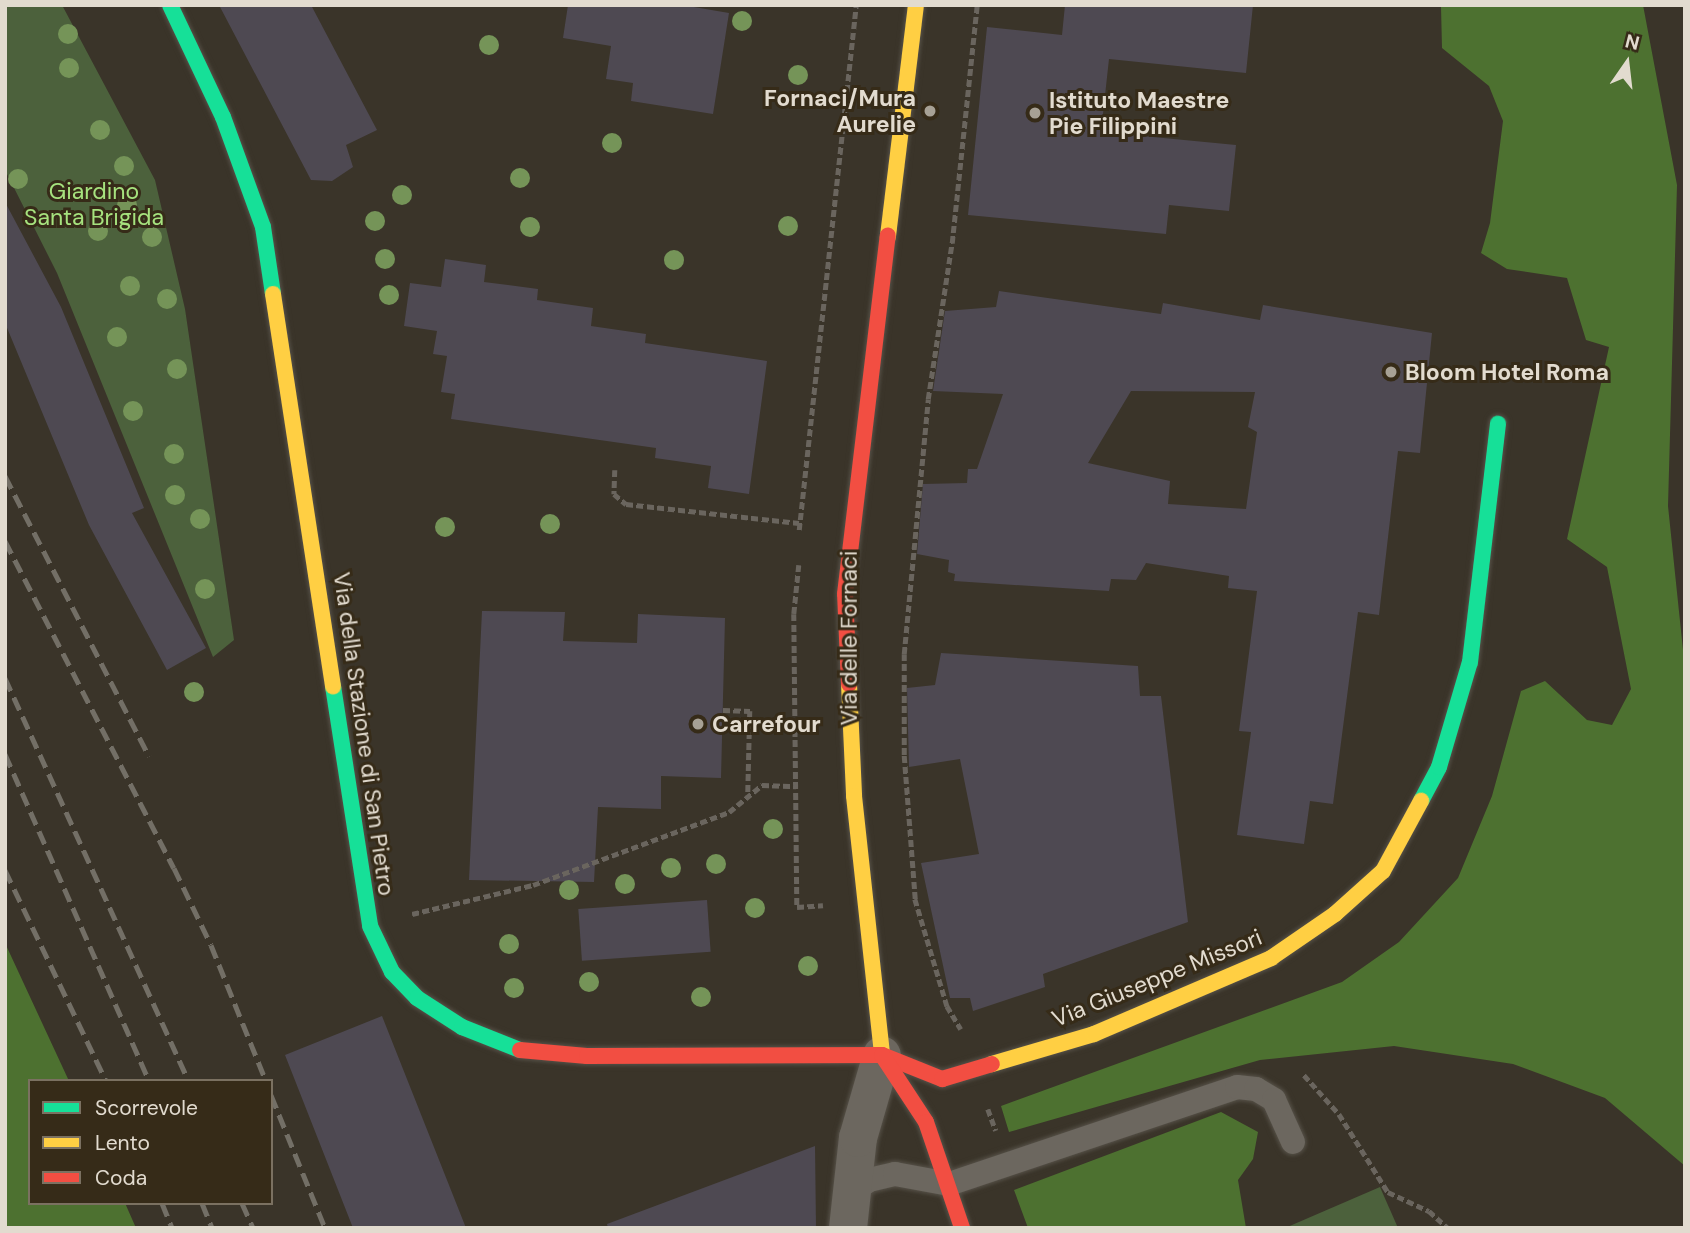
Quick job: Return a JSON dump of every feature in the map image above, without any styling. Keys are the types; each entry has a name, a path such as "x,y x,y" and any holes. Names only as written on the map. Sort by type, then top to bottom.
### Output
{"street":[{"name":"Via della Stazione di San Pietro","path":"170,5 223,117 263,227 356,855 370,926 392,972 439,1015 520,1050 587,1056 882,1055"},
{"name":"Via delle Fornaci","path":"849,1210 858,1138 882,1055 854,796 845,594 916,5"},
{"name":"Via Giuseppe Missori","path":"882,1055 942,1079 1094,1034 1271,958 1335,914 1383,872 1421,808 1454,724 1475,623 1498,424"},
{"path":"882,1055 911,1093 949,1184 962,1228"}],"lane":[{"path":"849,1210 869,1180 895,1174 949,1184 1237,1087 1256,1089 1274,1100 1293,1142"}],"path":[{"path":"615,470 614,494 626,504 799,527 856,5"},
{"path":"977,5 952,243 928,399 904,654 904,755 915,899 947,1006 966,1038 1000,1146"},
{"path":"799,565 795,588 797,906 827,905"},
{"path":"723,710 750,711 748,796"},
{"path":"410,915 533,885 729,811 762,785 796,786"},
{"path":"906,900 915,899"},
{"path":"407,902 413,923"},
{"path":"1321,1088 1388,1192 1429,1211 1448,1228"}],"green space":[{"name":"Giardino Santa Brigida","path":"5,5 62,5 155,180 185,309 234,640 213,657 57,273 5,170"},
{"path":"1643,5 1677,185 1668,506 1685,669 1685,1166 1605,1098 1513,1064 1394,1046 1260,1060 1009,1132 1001,1106 1342,982 1399,942 1458,878 1492,796 1521,691 1545,681 1587,720 1612,725 1631,689 1607,567 1567,539 1609,347 1586,340 1567,278 1507,269 1481,253 1490,223 1503,121 1489,86 1442,48 1441,7"},
{"path":"5,943 68,1079 28,1079 28,1205 126,1205 136,1228 5,1228"},
{"path":"1221,1112 1258,1132 1253,1159 1238,1180 1246,1228 1028,1228 1014,1190"},
{"path":"1380,1187 1398,1228 1285,1228"}],"building":[{"path":"219,5 311,5 377,130 346,145 353,167 332,181 311,180"},
{"path":"568,5 682,5 729,13 713,114 631,101 633,83 606,79 611,46 563,38"},
{"path":"1065,5 1253,5 1246,73 1109,59 1101,132 1236,145 1229,211 1169,205 1166,234 968,215 987,27 1062,35"},
{"path":"5,202 61,307 144,508 132,513 206,648 167,670 89,525 5,323"},
{"path":"445,259 486,265 484,282 538,289 537,300 593,308 591,326 646,334 645,343 767,361 749,494 708,488 711,466 655,458 656,448 451,419 455,394 441,392 447,356 433,354 437,331 404,326 410,283 441,287"},
{"path":"999,291 1161,314 1163,303 1260,320 1263,305 1432,333 1420,453 1398,451 1379,615 1358,612 1333,804 1310,801 1304,844 1237,835 1251,732 1239,731 1257,591 1228,588 1229,576 1146,563 1136,580 1111,579 1109,591 954,581 955,574 948,572 949,560 917,554 923,484 967,483 968,469 977,469 1003,394 933,391 945,311 996,307","holes":["1131,391 1255,392 1248,427 1257,432 1246,509 1168,504 1170,481 1088,463"]},
{"path":"482,611 565,612 563,641 637,643 638,614 725,618 721,778 661,776 661,809 598,807 594,882 469,880"},
{"path":"941,653 1138,666 1140,696 1161,696 1188,922 1043,974 1045,987 973,1011 970,998 950,998 921,863 979,854 960,759 909,767 907,688 935,685"},
{"path":"707,900 711,952 582,961 578,909"},
{"path":"382,1016 466,1228 353,1228 285,1055"},
{"path":"815,1146 816,1228 608,1228 607,1224"}],"railway":[{"path":"5,476 149,756"},
{"path":"5,541 174,868 211,945 265,1079"},
{"path":"5,678 188,1079"},
{"path":"5,754 148,1079"},
{"path":"5,870 105,1079"},
{"path":"273,1100 325,1228"},
{"path":"163,1205 172,1228"},
{"path":"203,1205 212,1228"},
{"path":"243,1205 253,1228"}],"traffic: fast":[{"path":"170,5 223,117 263,227 273,294"},
{"path":"1421,801 1439,767 1470,662 1498,424"},
{"path":"333,686 370,926 392,972 417,998 462,1027 520,1050"}],"traffic: slow":[{"path":"888,236 916,5"},
{"path":"273,294 333,686"},
{"path":"849,684 854,796 882,1055"},
{"path":"992,1064 1094,1034 1271,958 1335,914 1383,871 1421,801"}],"traffic: jam":[{"path":"849,684 845,594 888,236"},
{"path":"520,1050 587,1056 882,1055 942,1079 992,1064"},
{"path":"882,1055 926,1122 962,1228"}],"place":[{"name":"Fornaci/Mura Aurelie","path":"930,111"},
{"name":"Istituto Maestre Pie Filippini","path":"1035,113"},
{"name":"Bloom Hotel Roma","path":"1391,372"},
{"name":"Carrefour","path":"698,724"}]}
